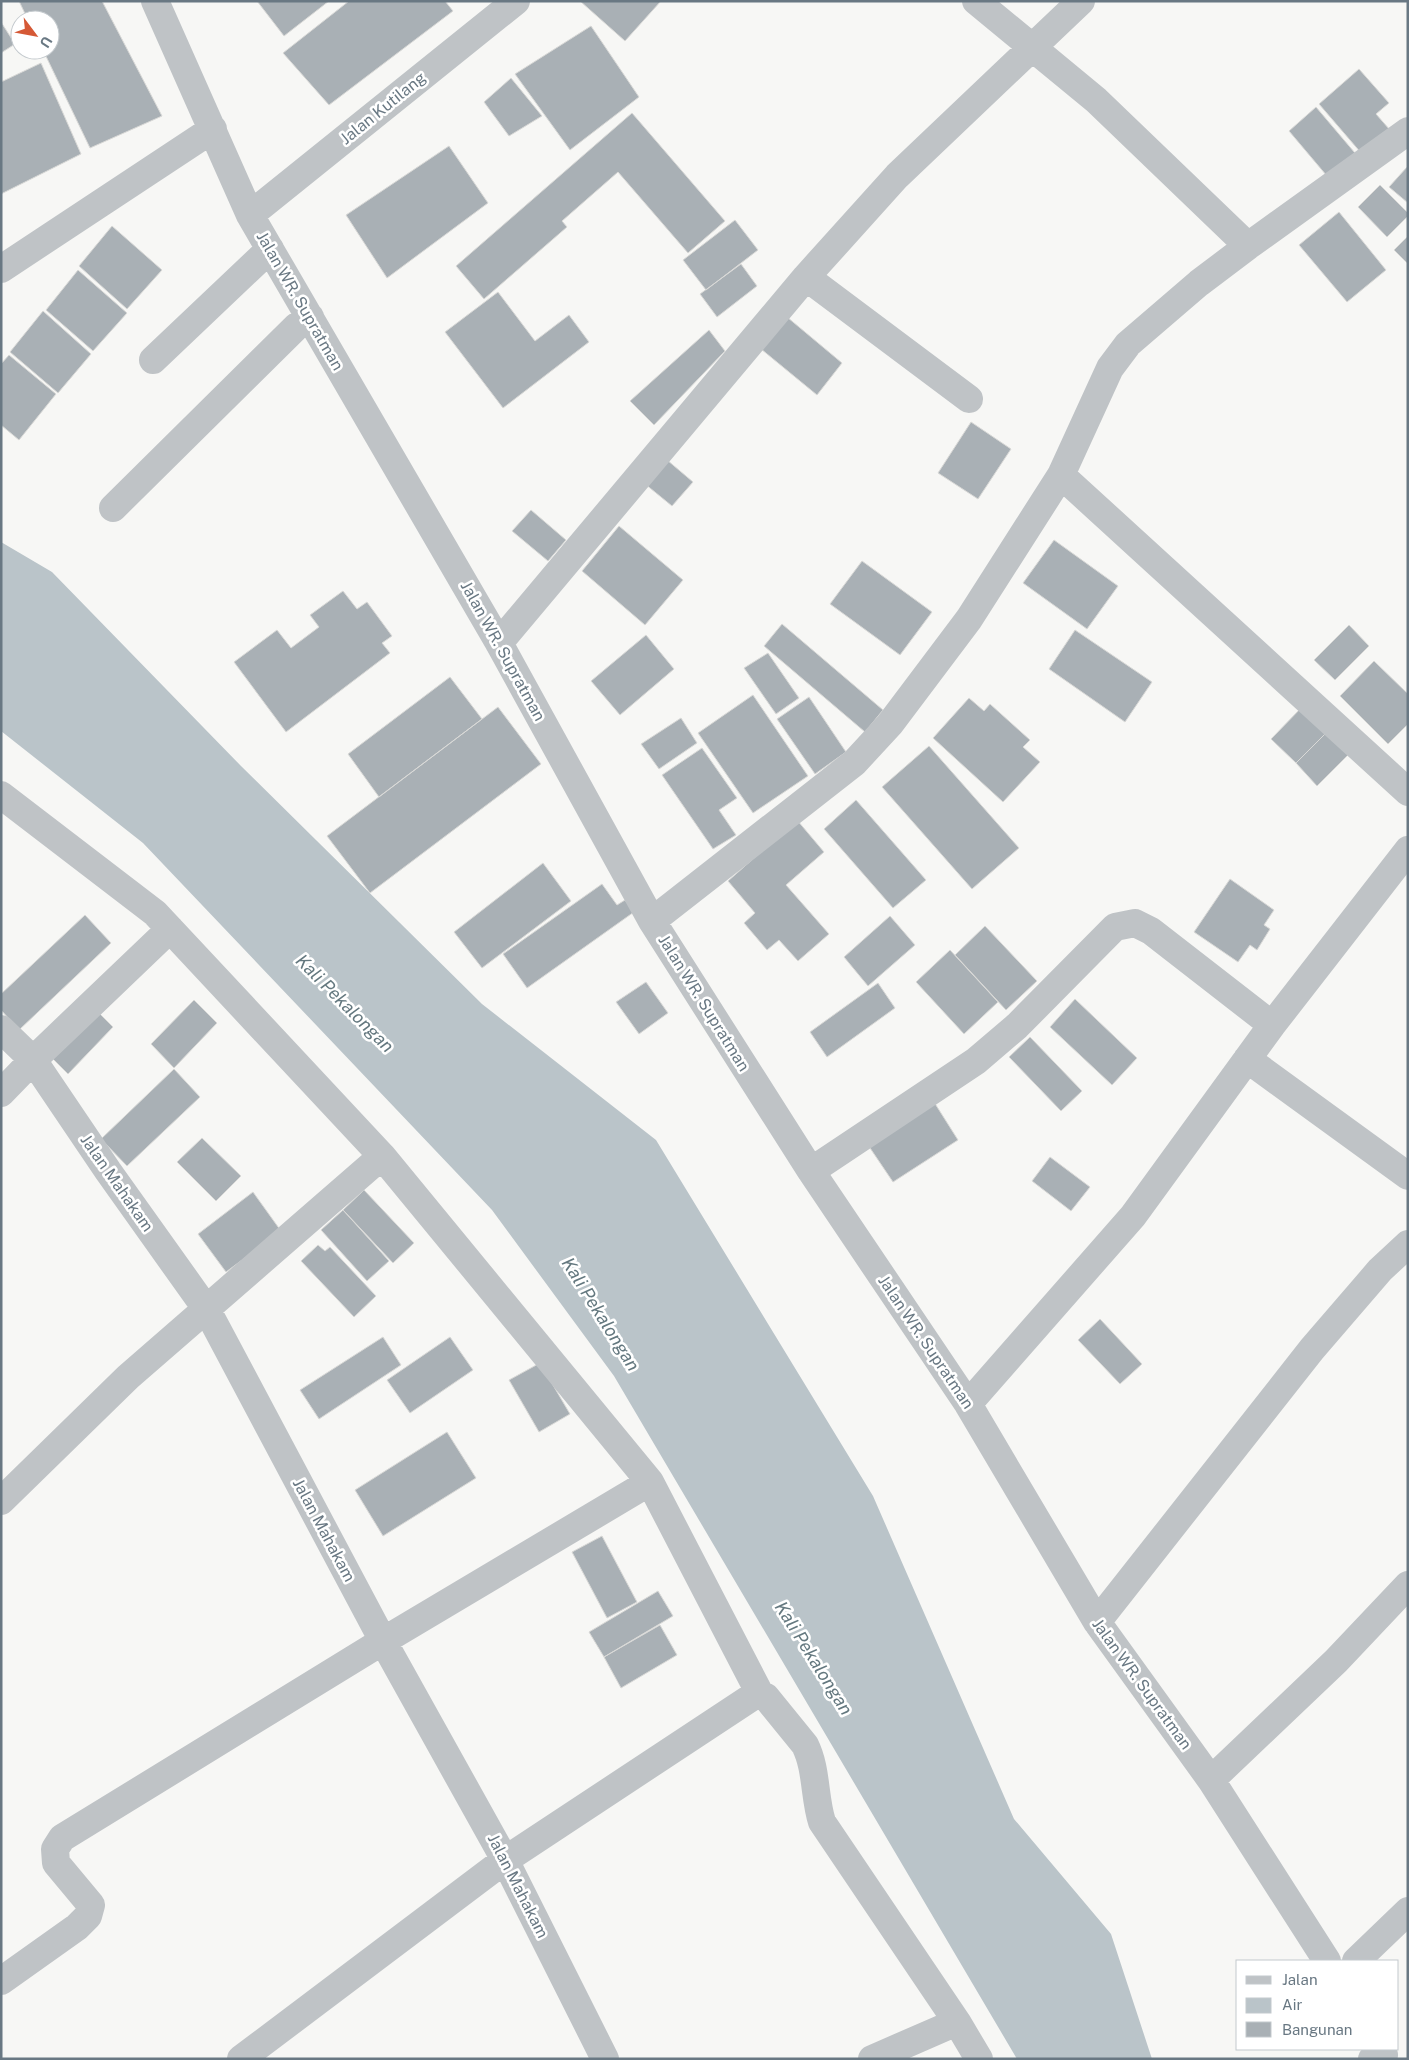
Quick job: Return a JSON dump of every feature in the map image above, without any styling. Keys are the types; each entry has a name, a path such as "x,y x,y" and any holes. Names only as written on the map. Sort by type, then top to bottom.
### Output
{"street":[{"name":"Jalan WR. Supratman","path":"155,1 250,215 500,643 652,921 811,1171 968,1404 1097,1622 1211,1780 1326,1960"},
{"name":"Jalan Kutilang","path":"250,215 516,1"},
{"path":"976,1 1096,100 1248,246"},
{"path":"500,643 806,277 897,176 1081,1"},
{"path":"1,269 213,129"},
{"path":"652,921 854,763 884,731 969,619 1060,475 1110,368 1128,344 1199,283 1408,132"},
{"path":"153,360 270,249"},
{"path":"806,277 969,399"},
{"path":"113,508 288,334 310,317"},
{"path":"1060,475 1408,792"},
{"path":"1,794 155,913 382,1156 650,1482 760,1694 788,1725 809,1754 812,1762 817,1806 822,1822 957,2022 979,2059"},
{"path":"968,1404 1133,1216 1272,1025 1408,850"},
{"path":"811,1171 976,1061 1017,1026 1115,926 1135,923 1151,930 1272,1025"},
{"path":"1,1093 170,929"},
{"name":"Jalan Mahakam","path":"1,1029 33,1060 108,1171 207,1310 383,1642 505,1860 606,2059"},
{"path":"1247,1059 1408,1176"},
{"path":"1,1501 128,1377 382,1156"},
{"path":"1097,1622 1312,1349 1380,1270 1408,1244"},
{"path":"1,1982 78,1926 88,1916 91,1906 56,1862 55,1849 62,1838 650,1482"},
{"path":"1211,1780 1336,1661 1408,1585"},
{"path":"241,2059 505,1860 755,1695 760,1694"},
{"path":"1357,1960 1408,1911"},
{"path":"872,2059 957,2022"}],"water":[{"name":"Kali Pekalongan","path":"1,542 52,572 241,766 482,1004 656,1140 873,1496 1014,1819 1111,1934 1152,2059 1017,2059 614,1376 492,1210 143,843 1,731"}],"building":[{"path":"19,1 102,1 162,116 90,148 48,60 60,60 60,10 23,10"},
{"path":"257,1 329,1 284,36"},
{"path":"349,1 445,1 453,11 329,105 283,53"},
{"path":"580,1 661,1 625,41"},
{"path":"1,22 10,36 10,47 1,53"},
{"path":"591,26 639,97 570,150 515,74"},
{"path":"41,63 81,154 1,194 1,82"},
{"path":"1359,69 1389,103 1376,114 1390,130 1362,154 1319,104"},
{"path":"511,78 542,116 509,136 484,102"},
{"path":"1316,107 1355,153 1327,176 1289,131"},
{"path":"632,113 725,221 688,253 618,172 562,221 567,227 484,299 456,266"},
{"path":"449,146 488,203 387,278 346,215"},
{"path":"1408,167 1408,203 1389,187"},
{"path":"1380,185 1408,213 1408,216 1387,237 1358,207"},
{"path":"1339,212 1386,270 1347,302 1299,245"},
{"path":"735,220 758,250 706,290 683,260"},
{"path":"112,226 162,270 127,309 79,266"},
{"path":"1408,236 1408,264 1394,250"},
{"path":"741,264 757,286 717,317 700,294"},
{"path":"78,270 127,313 93,351 46,310"},
{"path":"498,292 535,341 569,315 589,342 503,408 445,332"},
{"path":"43,311 91,354 58,393 10,352"},
{"path":"787,317 842,363 817,395 761,349"},
{"path":"709,330 725,351 654,425 630,401"},
{"path":"9,355 56,394 19,440 1,425 1,364"},
{"path":"971,422 1011,449 978,499 938,473"},
{"path":"660,454 693,482 672,506 639,479"},
{"path":"531,510 566,540 548,561 512,531"},
{"path":"619,526 683,580 645,625 582,571"},
{"path":"1054,540 1118,586 1087,629 1023,583"},
{"path":"862,561 932,612 900,655 830,604"},
{"path":"343,591 357,609 367,602 392,636 382,643 390,653 286,732 234,662 277,630 291,648 319,627 310,615"},
{"path":"782,624 883,710 865,732 764,646"},
{"path":"1349,625 1369,646 1335,680 1314,660"},
{"path":"1075,630 1152,682 1125,722 1049,669"},
{"path":"646,635 674,669 620,715 591,681"},
{"path":"768,653 799,698 776,714 744,668"},
{"path":"1374,661 1408,694 1408,724 1388,744 1340,696"},
{"path":"450,677 482,719 379,797 348,754"},
{"path":"753,695 808,776 753,813 698,733"},
{"path":"809,697 846,752 815,774 777,719"},
{"path":"969,698 984,711 990,704 1030,740 1023,747 1040,762 1003,802 933,738"},
{"path":"1303,706 1328,731 1296,763 1271,739"},
{"path":"498,707 541,764 370,893 327,836"},
{"path":"681,718 697,743 659,769 641,744"},
{"path":"1328,731 1350,753 1317,786 1296,763"},
{"path":"929,746 1019,848 972,889 882,787"},
{"path":"702,748 737,798 719,810 736,835 713,849 662,775"},
{"path":"856,800 926,880 893,908 824,829"},
{"path":"797,820 824,852 786,885 829,934 798,961 779,940 767,950 744,923 755,913 728,881"},
{"path":"543,863 571,901 482,968 454,932"},
{"path":"1230,879 1274,910 1264,925 1270,929 1257,950 1250,945 1238,962 1194,932"},
{"path":"602,884 617,905 625,900 634,912 527,988 503,954"},
{"path":"85,915 111,943 19,1030 1,1010 1,994"},
{"path":"890,916 915,945 868,986 844,957"},
{"path":"985,926 1037,981 1006,1010 955,955"},
{"path":"950,950 998,1002 964,1034 916,982"},
{"path":"646,982 668,1013 639,1034 616,1002"},
{"path":"878,983 895,1008 827,1057 810,1032"},
{"path":"1075,999 1137,1058 1112,1085 1050,1027"},
{"path":"194,1000 217,1023 174,1068 151,1044"},
{"path":"94,1008 113,1027 68,1074 48,1054"},
{"path":"1030,1037 1082,1091 1061,1111 1009,1057"},
{"path":"174,1069 200,1097 127,1166 101,1139"},
{"path":"934,1102 958,1140 893,1182 868,1145"},
{"path":"202,1138 241,1176 216,1201 177,1162"},
{"path":"1050,1157 1090,1187 1071,1211 1032,1181"},
{"path":"364,1190 414,1243 393,1263 343,1210"},
{"path":"253,1192 281,1231 226,1272 198,1234"},
{"path":"343,1210 389,1261 367,1281 321,1230"},
{"path":"318,1245 325,1251 330,1247 376,1296 354,1317 301,1261"},
{"path":"1100,1319 1142,1364 1120,1384 1078,1340"},
{"path":"383,1337 401,1365 319,1419 300,1390"},
{"path":"450,1337 473,1370 410,1413 387,1380"},
{"path":"540,1363 570,1414 539,1432 509,1380"},
{"path":"447,1432 476,1478 383,1536 355,1490"},
{"path":"602,1536 637,1602 607,1618 572,1552"},
{"path":"658,1591 673,1616 604,1657 589,1632"},
{"path":"660,1625 677,1655 621,1688 604,1657"}]}
